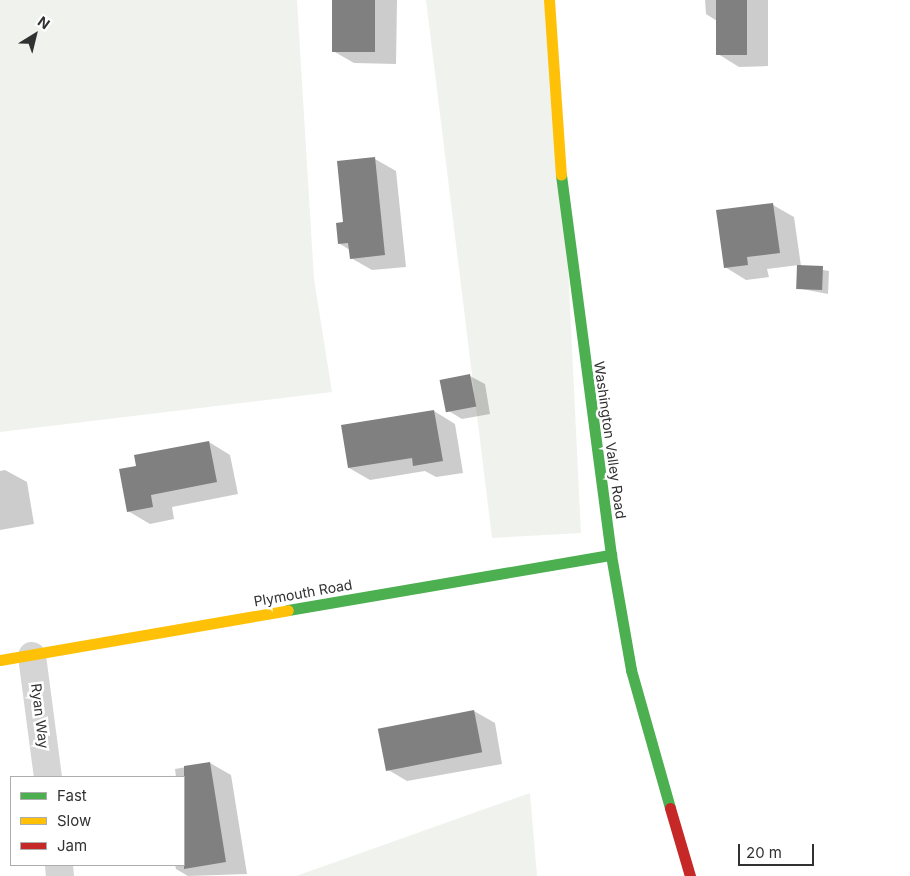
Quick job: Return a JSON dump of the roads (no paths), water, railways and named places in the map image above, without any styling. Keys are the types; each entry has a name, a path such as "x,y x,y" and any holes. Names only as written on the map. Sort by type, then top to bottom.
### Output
{"street":[{"name":"Washington Valley Road","path":"549,0 555,126 611,556 631,670 690,876"},
{"name":"Plymouth Road","path":"0,660 611,556"},
{"name":"Ryan Way","path":"32,656 48,776"}]}
